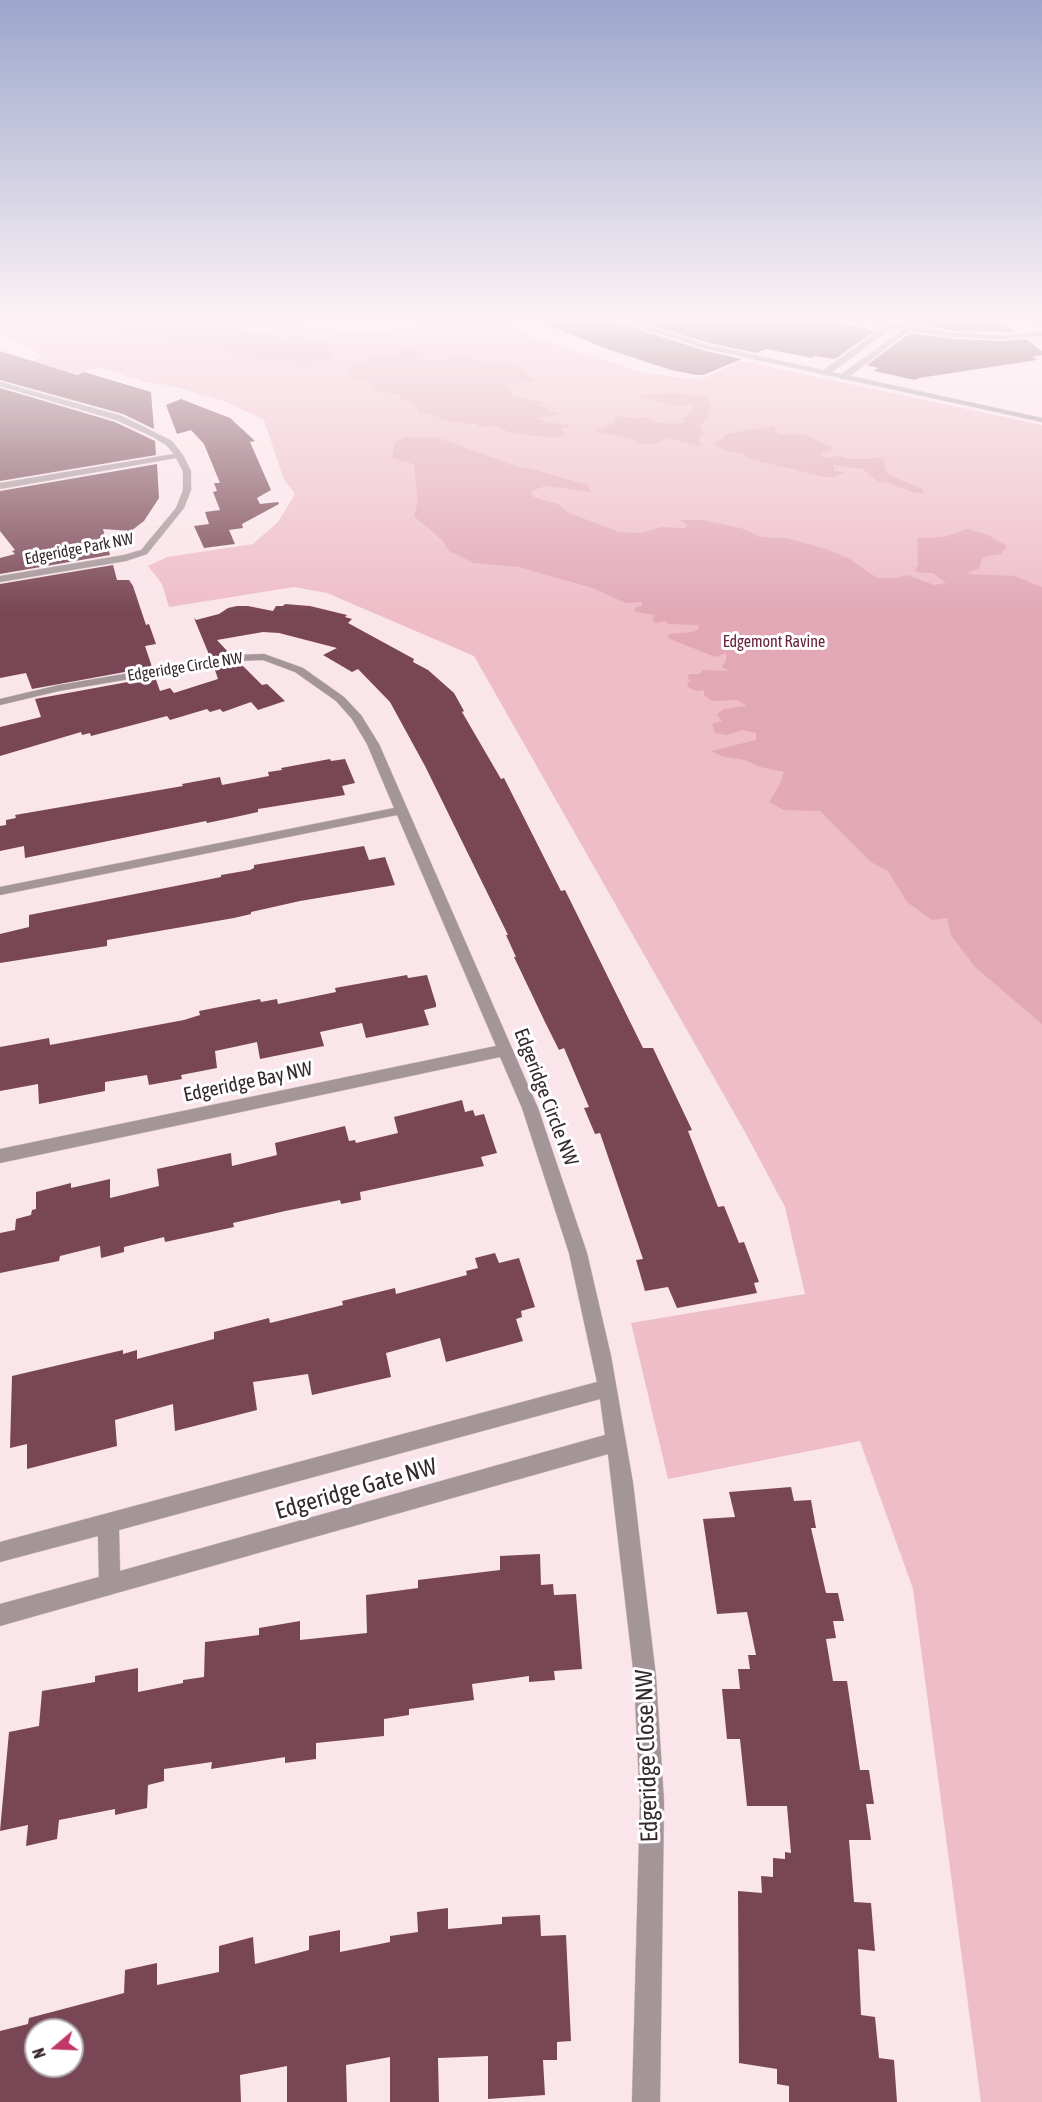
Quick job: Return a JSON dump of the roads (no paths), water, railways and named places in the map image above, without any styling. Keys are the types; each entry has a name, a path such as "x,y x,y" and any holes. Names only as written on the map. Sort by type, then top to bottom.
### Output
{"street":[{"path":"0,486 179,455 169,443 139,425 115,418"},
{"name":"Edgeridge Park NW","path":"0,579 126,558 144,552 180,508 187,490 187,471 179,455"},
{"name":"Edgeridge Circle NW","path":"0,702 59,688 248,656 275,659 299,670 340,699 357,717 373,744 530,1108 578,1253 602,1356 611,1412"},
{"path":"0,891 401,810"},
{"name":"Edgeridge Bay NW","path":"0,1156 506,1050"},
{"name":"Edgeridge Gate NW","path":"0,1552 607,1388"},
{"name":"Edgeridge Close NW","path":"611,1412 645,1677 652,1802 646,2102"},
{"name":"Edgeridge Gate NW","path":"0,1615 616,1442"},
{"path":"108,1523 110,1584"}],"park label":[{"name":"Edgemont Ravine","path":"774,642"}]}
